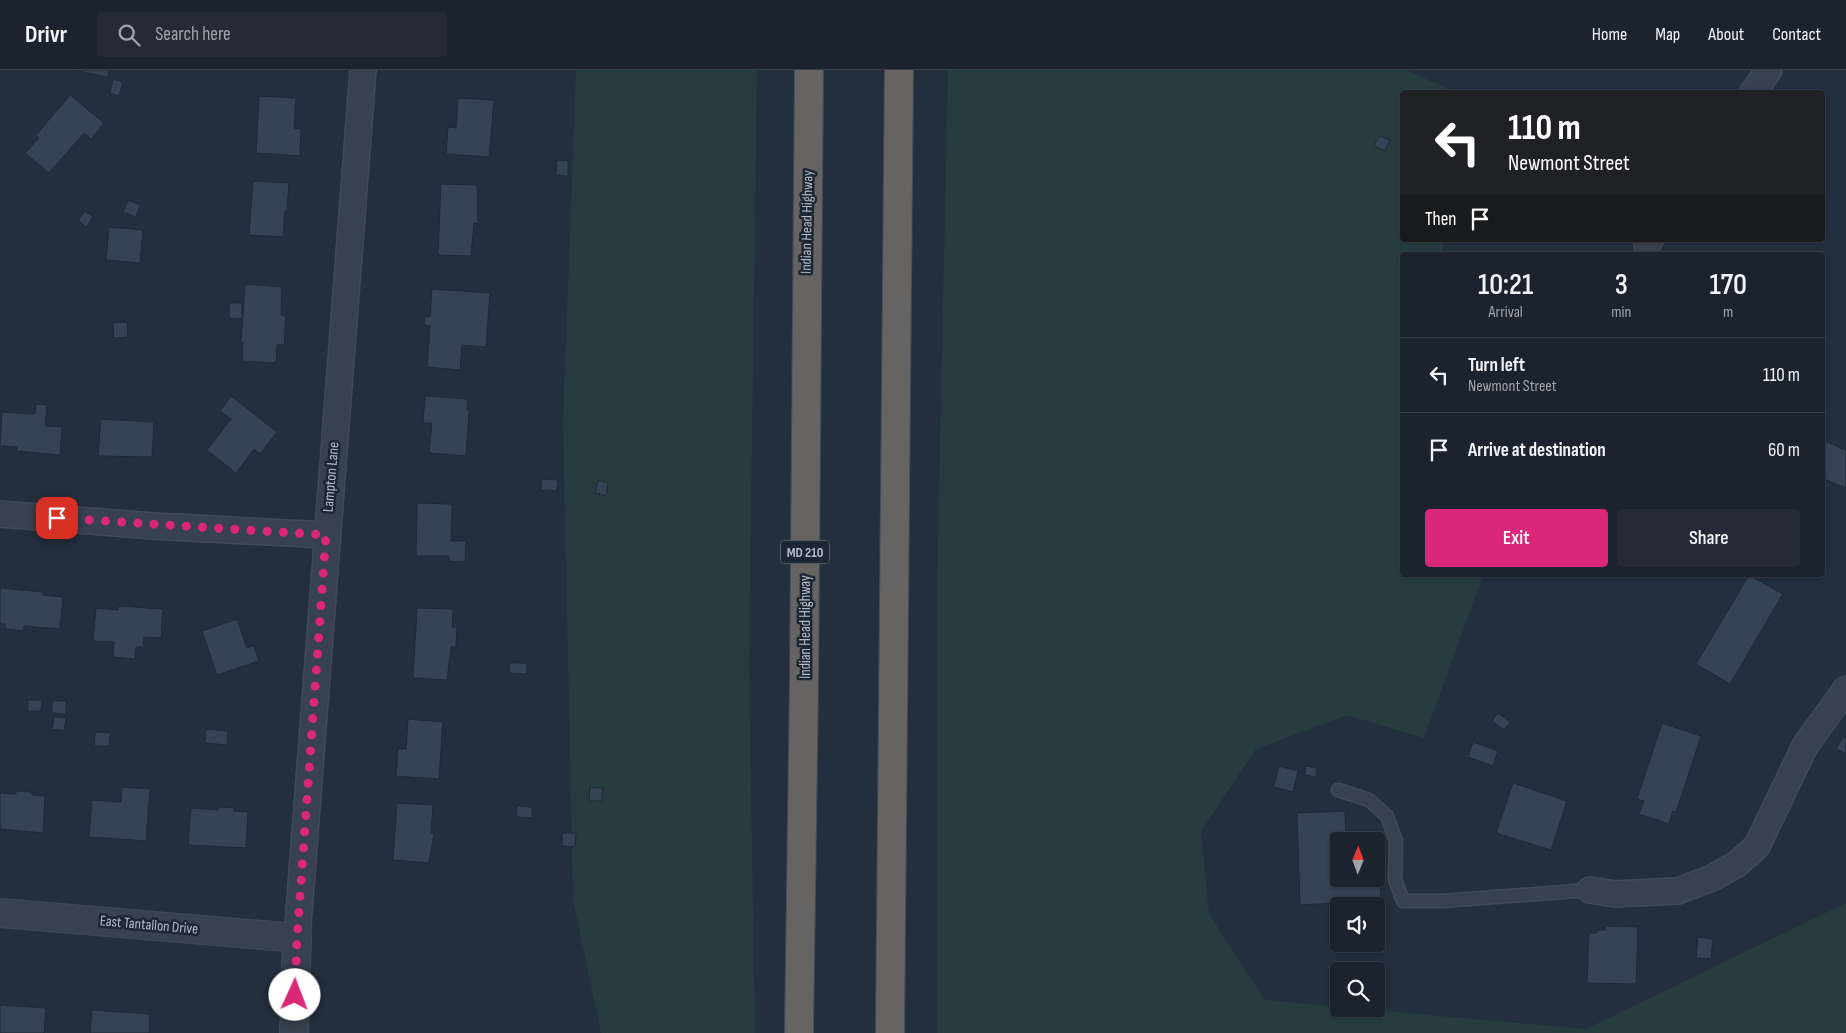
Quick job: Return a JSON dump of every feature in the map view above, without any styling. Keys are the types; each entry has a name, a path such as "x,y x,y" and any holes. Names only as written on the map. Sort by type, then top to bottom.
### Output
{"highway":[{"name":"Indian Head Highway","path":"799,1033 809,70"},
{"path":"890,1033 898,70"}],"street":[{"name":"Lampton Lane","path":"294,1033 297,938 326,535 363,70"},
{"path":"1754,90 1769,70"},
{"path":"0,514 153,526 326,535"},
{"path":"1590,890 1615,894 1678,891 1712,878 1738,864 1757,846 1804,746 1846,689"},
{"name":"East Tantallon Drive","path":"0,913 297,938"}],"lane":[{"path":"1338,790 1369,800 1387,816 1396,841 1395,879 1403,901 1442,901 1590,890"}],"green space":[{"path":"576,70 757,70 749,663 755,1033 601,1033 573,899 563,421"},
{"path":"948,70 1405,70 1451,90 1400,90 1400,242 1444,242 1442,252 1400,252 1400,577 1482,577 1424,738 1347,715 1256,749 1201,831 1209,914 1265,1000 1330,1006 1330,1017 1385,1017 1385,1011 1586,1029 1846,903 1846,1033 937,1033 937,582"}],"building":[{"path":"73,70 109,70 108,77"},
{"path":"113,79 123,82 119,96 110,93"},
{"path":"70,95 104,123 91,139 84,133 49,173 25,153 39,138 36,135"},
{"path":"259,96 296,98 294,128 301,129 300,156 256,153"},
{"path":"458,98 494,100 489,157 446,154 448,127 456,128"},
{"path":"1379,136 1390,140 1385,151 1374,146"},
{"path":"557,160 568,161 568,176 556,175"},
{"path":"253,181 289,183 283,237 249,235"},
{"path":"441,184 477,185 478,224 474,223 471,256 438,255"},
{"path":"128,200 140,205 136,217 123,212"},
{"path":"85,211 93,217 86,227 78,220"},
{"path":"109,227 143,230 140,263 106,260"},
{"path":"245,284 282,287 281,315 286,316 284,345 277,345 276,363 242,361 243,343 241,342"},
{"path":"432,289 490,293 486,347 462,345 460,370 427,367 430,326 424,325 425,316 430,317"},
{"path":"229,303 242,303 242,319 229,318"},
{"path":"127,322 128,337 114,338 113,323"},
{"path":"231,396 277,432 260,454 254,449 236,473 207,450 231,419 220,411"},
{"path":"425,396 468,399 466,456 429,453 432,423 423,423"},
{"path":"36,404 47,405 45,426 62,427 60,455 16,451 17,447 0,446 2,412 35,414"},
{"path":"101,419 154,422 152,457 98,456"},
{"path":"1825,441 1846,450 1846,488 1825,479"},
{"path":"542,479 558,480 557,491 541,490"},
{"path":"598,480 608,483 606,496 595,493"},
{"path":"417,503 452,504 451,541 466,541 465,562 449,561 449,556 416,556"},
{"path":"1748,577 1753,577 1783,594 1730,684 1696,664"},
{"path":"0,588 43,592 43,595 63,597 60,629 24,626 24,631 5,629 5,624 0,624"},
{"path":"118,606 163,609 161,638 144,637 143,647 136,647 135,659 113,657 114,642 93,641 96,608 118,610"},
{"path":"417,608 453,609 452,627 457,627 456,647 451,647 447,680 413,678"},
{"path":"237,619 247,648 254,646 259,661 217,675 202,631"},
{"path":"509,663 527,663 527,674 510,673"},
{"path":"28,700 42,700 41,711 28,711"},
{"path":"52,701 66,701 66,714 52,713"},
{"path":"1498,713 1510,722 1504,730 1492,721"},
{"path":"54,717 66,718 64,731 52,729"},
{"path":"408,719 443,722 439,779 396,776 398,749 406,749"},
{"path":"1662,723 1701,736 1676,812 1673,811 1669,824 1639,814 1644,801 1637,799"},
{"path":"206,729 228,731 227,745 205,743"},
{"path":"95,732 110,733 109,746 94,746"},
{"path":"1843,737 1846,738 1846,754 1836,749"},
{"path":"1473,742 1498,751 1493,766 1468,757"},
{"path":"1279,766 1298,771 1293,792 1274,787"},
{"path":"1306,766 1317,768 1316,777 1305,775"},
{"path":"1513,783 1567,801 1551,850 1496,833"},
{"path":"122,787 150,789 146,841 89,837 92,800 121,802"},
{"path":"590,787 603,788 602,801 589,801"},
{"path":"16,791 32,792 32,795 45,796 43,833 0,829 0,793 16,794"},
{"path":"397,803 433,805 431,833 434,834 429,863 393,860"},
{"path":"517,806 532,807 532,818 516,817"},
{"path":"219,807 235,808 234,811 248,812 246,848 188,845 191,808 218,810"},
{"path":"1345,811 1346,832 1330,832 1330,888 1380,888 1381,897 1330,897 1330,903 1300,905 1297,813"},
{"path":"562,833 576,833 575,847 562,846"},
{"path":"1606,926 1638,927 1636,984 1587,983 1589,933 1605,930"},
{"path":"1698,937 1713,939 1711,959 1696,958"},
{"path":"0,1005 46,1008 44,1033 0,1033"},
{"path":"92,1010 150,1014 149,1033 90,1033"}],"route":[{"path":"57,518 153,526 326,535 297,938 295,995"}]}
